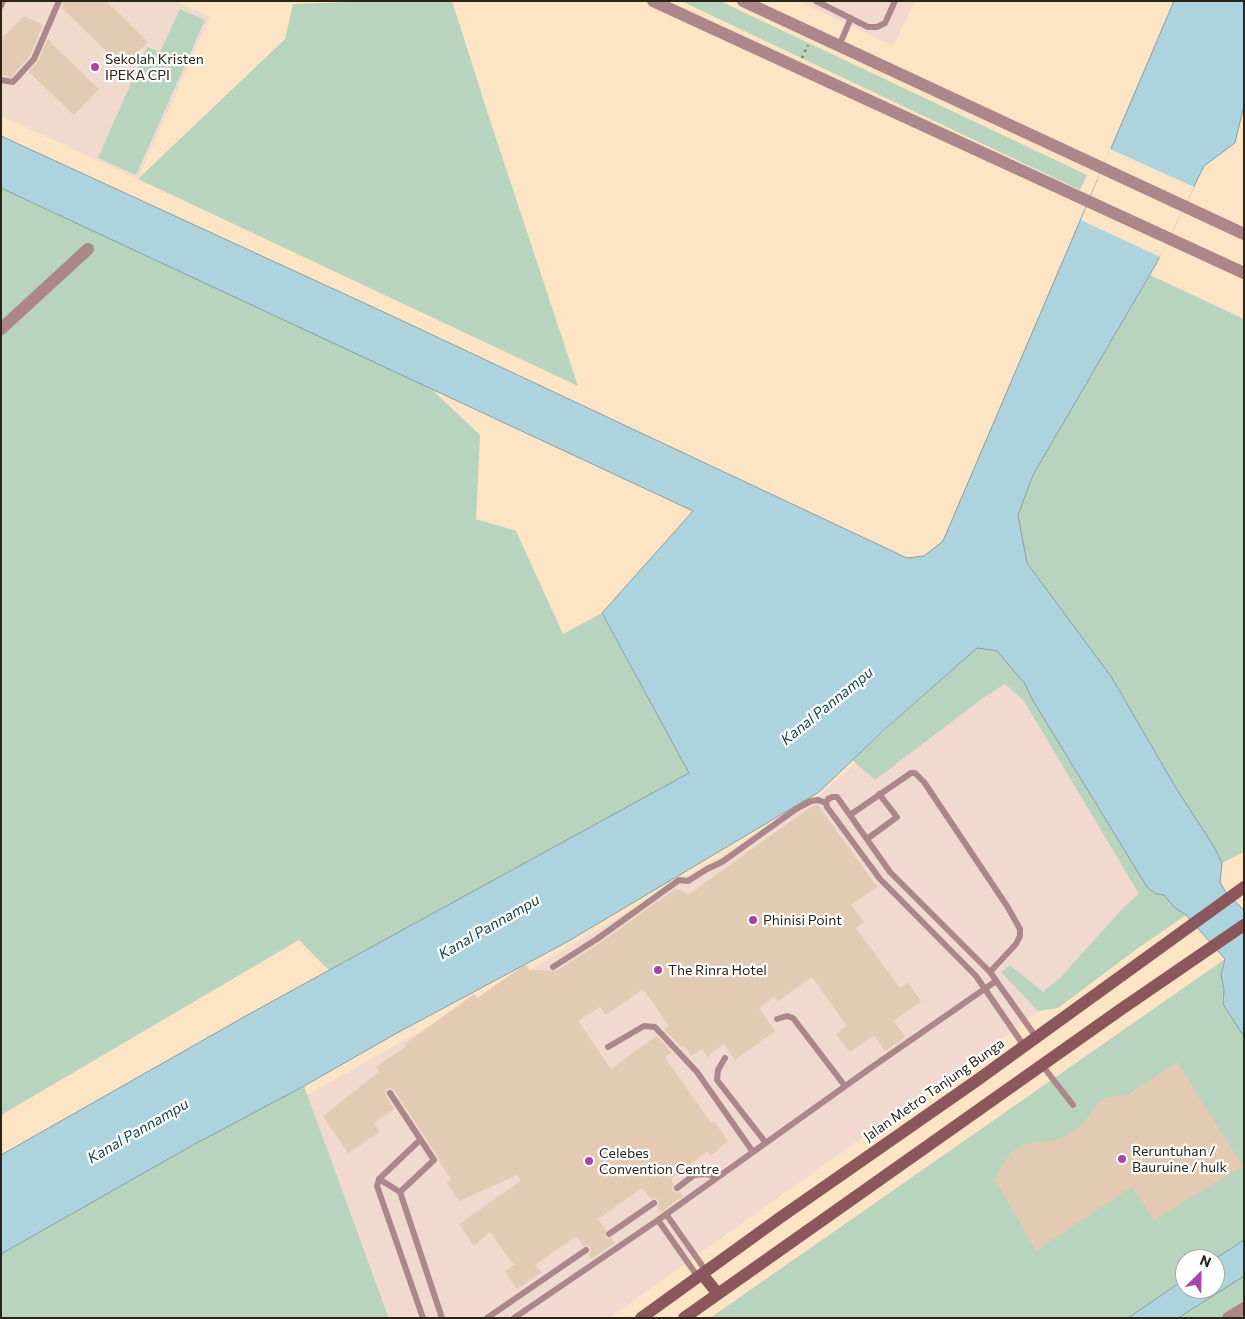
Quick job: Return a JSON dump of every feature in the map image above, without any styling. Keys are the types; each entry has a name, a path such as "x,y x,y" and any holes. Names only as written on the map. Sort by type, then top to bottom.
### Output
{"main road":[{"name":"Jalan Metro Tanjung Bunga","path":"641,1318 1240,890"},
{"path":"684,1318 1244,925"},
{"path":"702,1274 718,1294"}],"street":[{"path":"653,1 1244,273"},
{"path":"743,1 1244,234"},
{"path":"1,329 88,249"},
{"path":"1228,1318 1244,1308"}],"lane":[{"path":"1,6 3,1"},
{"path":"1,80 13,82 34,59 59,1"},
{"path":"816,1 868,27 876,27 885,23 895,1"},
{"path":"839,46 850,18"},
{"path":"850,815 911,773 915,773 924,782 1007,906 1020,929 1020,936 1016,944 990,972"},
{"path":"867,839 897,817 879,794"},
{"path":"826,803 828,799 836,797 890,872 990,972 1036,1037"},
{"path":"553,967 597,939 679,880 688,881 707,868 722,862 796,809 811,801 818,800 826,803"},
{"path":"826,803 827,808 880,879 976,976 1024,1046"},
{"path":"910,909 918,901"},
{"path":"514,1318 658,1220 996,981"},
{"path":"777,1020 787,1016 793,1018 846,1086"},
{"path":"608,1047 644,1026 655,1027 697,1072 753,1152"},
{"path":"726,1058 718,1070 717,1080 766,1143"},
{"path":"1042,1065 1073,1105"},
{"path":"390,1093 434,1160 400,1192"},
{"path":"420,1140 379,1179 378,1186 423,1318"},
{"path":"677,1188 694,1175 706,1174 718,1177"},
{"path":"379,1179 400,1192 442,1318"},
{"path":"609,1234 654,1203"},
{"path":"666,1214 702,1274"},
{"path":"658,1220 702,1274"},
{"path":"487,1318 586,1250"}],"path":[{"path":"798,68 813,34"}],"shaded area":[{"name":"Sekolah Kristen IPEKA CPI","path":"1,1 176,1 210,17 138,179 1,116"},
{"path":"798,1 915,1 893,46"},
{"path":"1005,667 1163,915 1091,975 609,1318 390,1318 307,1095 545,961 809,804 943,688"}],"green space":[{"path":"452,1 578,386 138,179 285,39 293,4"},
{"path":"681,1 720,1 1087,175 1080,190"},
{"path":"180,9 205,20 136,175 98,158 147,47 160,52"},
{"path":"1,188 428,386 480,435 476,519 516,531 563,634 602,613 689,773 329,970 299,940 1,1115"},
{"path":"1150,275 1244,319 1244,852 1222,863 1112,678 1027,563 1018,515 1033,475"},
{"path":"977,648 997,651 1017,673 1147,887 1156,894 1164,895 1174,907 1186,915 1138,948 1058,1008 1038,1011 1001,972 1010,965 1043,992 1060,978 1123,908 1139,894 1024,701 1005,684 983,698 875,780 852,760"},
{"path":"1225,959 1222,966 1224,990 1222,1000 1244,1037 1244,1240 1225,1252 1225,1249 1175,1249 1175,1286 1128,1318 710,1318"},
{"path":"304,1086 389,1318 1,1318 1,1254 193,1145"},
{"path":"1244,1276 1244,1318 1178,1318 1208,1299 1225,1299 1225,1288"}],"water":[{"name":"Kanal Pannampu","path":"1174,1 1244,1 1244,105 1235,143 1204,166 1156,264 1033,475 1018,515 1027,563 1112,678 1176,788 1213,845 1222,863 1220,882 1227,894 1244,910 1244,1037 1223,1004 1224,990 1221,974 1225,959 1186,915 1174,907 1164,895 1156,894 1147,887 1032,699 1025,684 997,651 977,648 882,732 819,792 567,942 193,1145 1,1254 1,1155 251,1013 689,773 602,613 693,511 1,188 1,136 388,314 907,558 924,556 943,541"},
{"path":"1244,1240 1244,1276 1225,1288 1225,1252"},
{"path":"1175,1286 1175,1299 1208,1299 1178,1318 1128,1318"}],"pier":[{"path":"1110,149 1194,187 1160,257 1081,220"}],"building":[{"path":"64,1 106,1 148,42 123,67 62,8"},
{"path":"24,16 40,23 42,27 30,56 11,77 1,75 1,39"},
{"path":"48,38 99,89 74,115 29,72 38,61"},
{"path":"818,805 877,887 851,905 864,922 856,928 900,988 908,983 921,1001 894,1021 905,1037 885,1051 874,1035 850,1052 836,1034 847,1026 812,977 778,1001 775,996 759,1008 775,1031 735,1060 724,1044 707,1057 702,1049 691,1056 684,1046 681,1047 664,1029 669,1026 643,989 606,1015 600,1007 578,1021 611,1069 656,1036 672,1052 665,1057 711,1123 714,1121 728,1141 710,1156 707,1151 671,1179 674,1184 672,1187 673,1191 676,1193 680,1192 683,1196 661,1212 657,1207 658,1200 651,1199 642,1188 598,1219 606,1230 605,1236 607,1239 611,1238 615,1243 591,1259 588,1254 591,1252 590,1248 588,1245 583,1246 576,1236 535,1265 542,1272 517,1289 505,1271 514,1265 490,1232 474,1246 459,1224 521,1181 517,1175 459,1201 447,1183 451,1179 438,1157 394,1090 390,1088 387,1089 385,1094 394,1109 374,1123 380,1132 348,1153 323,1116 379,1072 376,1067 408,1045 405,1044 474,994 477,998 526,964 529,970 556,971 600,943 675,889 682,890 688,895 812,806"},
{"name":"Reruntuhan / Bauruine / hulk","path":"1177,1062 1243,1166 1154,1220 1132,1187 1036,1251 995,1180 1001,1166 1011,1152 1024,1144 1051,1141 1066,1136 1084,1123 1098,1103 1107,1097 1127,1095"}],"place":[{"name":"Sekolah Kristen IPEKA CPI","path":"95,67"},
{"name":"Phinisi Point","path":"753,920"},
{"name":"The Rinra Hotel","path":"658,970"},
{"name":"Reruntuhan / Bauruine / hulk","path":"1122,1159"},
{"name":"Celebes Convention Centre","path":"589,1161"}]}
